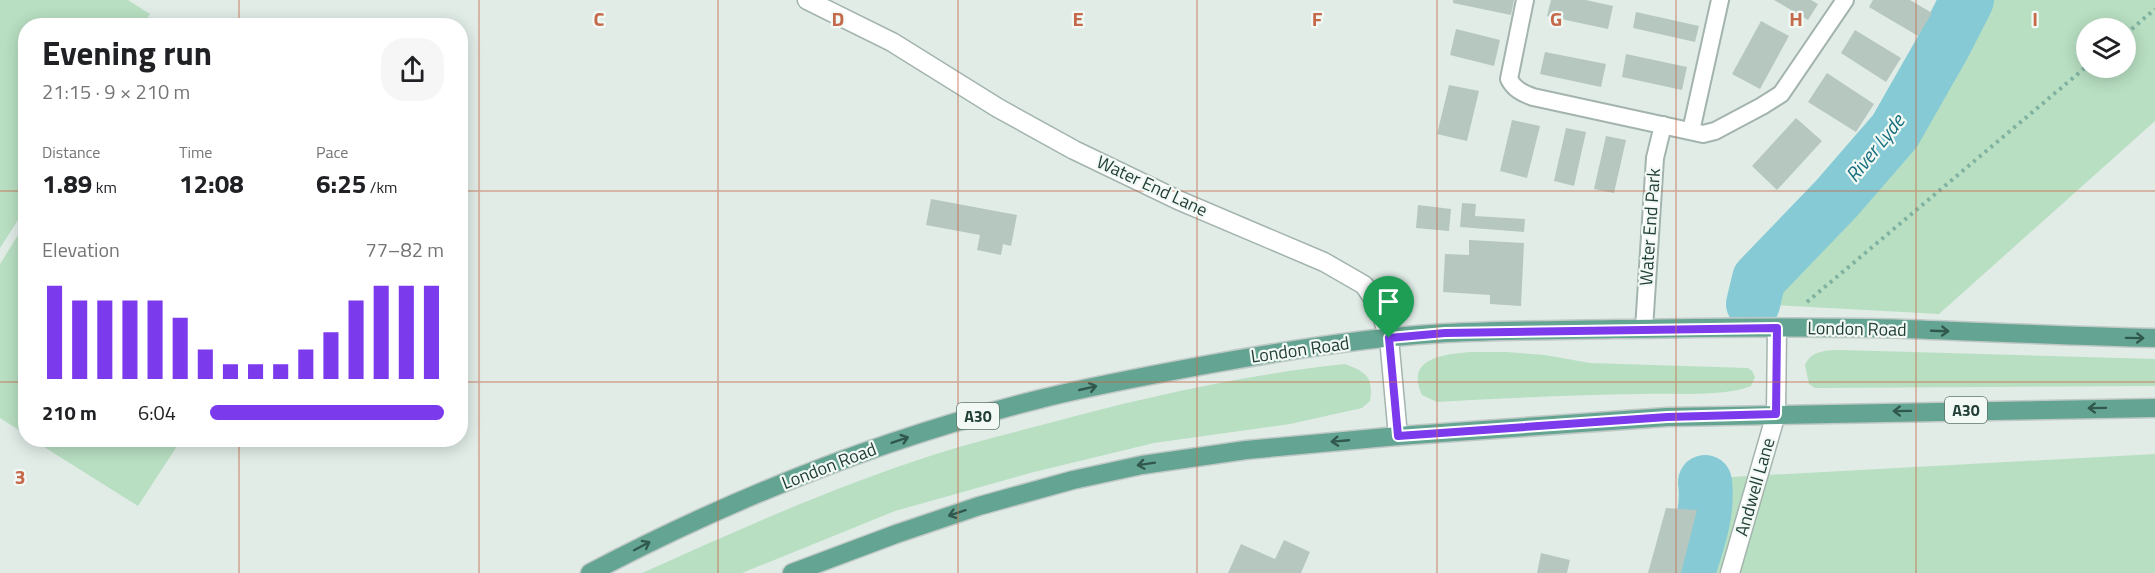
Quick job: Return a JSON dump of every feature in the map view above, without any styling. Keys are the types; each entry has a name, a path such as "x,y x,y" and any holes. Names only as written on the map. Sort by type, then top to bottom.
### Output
{"main road":[{"name":"London Road","path":"590,573 650,541 734,503 834,462 926,431 1038,399 1131,378 1263,355 1445,333 1644,329 1901,329 2155,338"},
{"name":"A30","path":"792,573 968,510 1096,475 1142,465 1246,450 1398,436 1667,417 2155,408"}],"street":[{"name":"Water End Lane","path":"807,0 892,42 998,108 1074,150 1178,200 1324,262 1364,285 1379,307 1389,338 1398,436"},
{"name":"Andwell Lane","path":"1731,573 1776,414 1777,328"}],"lane":[{"path":"1525,0 1510,67 1509,79 1512,86 1533,97 1703,134 1715,131 1781,94 1845,0"},
{"path":"1690,132 1720,0"},
{"name":"Water End Park","path":"1644,329 1655,158 1663,125"}],"path":[{"path":"2136,25 2155,9"},
{"path":"1777,328 2076,75"}],"green space":[{"path":"0,0 128,0 150,14 147,18 18,18 18,220 0,248"},
{"path":"1965,0 2155,0 2155,121 1939,314 1753,304 1759,279 1895,131"},
{"path":"18,235 18,430 0,418 0,264"},
{"path":"1826,351 2155,359 2155,386 1815,388 1809,384 1805,365 1811,356"},
{"path":"1472,352 1545,355 1590,363 1748,368 1755,377 1751,386 1713,393 1616,394 1437,402 1422,395 1418,382 1423,365 1440,356"},
{"path":"1345,364 1367,376 1371,386 1370,401 1362,408 1290,424 1154,443 1030,473 895,511 742,573 642,573 822,495 958,447 1188,389"},
{"path":"44,447 176,447 138,506"},
{"path":"2155,454 2155,573 1685,573 1731,477"}],"building":[{"path":"1453,0 1514,0 1511,15 1453,3"},
{"path":"1551,0 1586,0 1613,6 1608,29 1547,16"},
{"path":"1774,0 1811,0 1818,4 1808,20"},
{"path":"1873,0 1910,0 1932,13 1918,36 1869,7"},
{"path":"1636,12 1699,26 1695,42 1633,28"},
{"path":"1761,21 1789,36 1760,89 1732,74"},
{"path":"1456,29 1500,40 1494,66 1450,55"},
{"path":"1855,30 1901,58 1886,82 1841,53"},
{"path":"1545,52 1606,64 1601,87 1540,74"},
{"path":"1626,54 1687,67 1682,90 1622,77"},
{"path":"1827,73 1874,104 1856,132 1808,102"},
{"path":"1449,85 1479,91 1467,141 1437,134"},
{"path":"1796,118 1822,141 1777,190 1752,166"},
{"path":"1512,120 1540,126 1527,178 1500,171"},
{"path":"1566,128 1586,132 1574,186 1554,181"},
{"path":"1606,136 1626,140 1614,193 1594,189"},
{"path":"931,199 1017,215 1011,246 1003,244 1001,255 977,250 980,235 926,225"},
{"path":"1462,203 1476,204 1475,216 1525,219 1524,232 1460,227"},
{"path":"1418,205 1451,209 1449,231 1416,228"},
{"path":"1469,240 1524,243 1521,306 1490,304 1490,295 1443,292 1445,254 1469,255"},
{"path":"1666,508 1697,510 1681,573 1648,573"},
{"path":"1284,540 1310,552 1301,573 1228,573 1241,544 1275,559"},
{"path":"1541,553 1570,560 1567,573 1537,573"}],"waterway":[{"name":"River Lyde","path":"1753,304 1759,279 1836,199 1895,131 1967,0"},
{"path":"1688,573 1704,517 1705,482"}],"route":[{"path":"1777,328 1776,414 1667,417 1398,436 1389,338 1445,333 1777,328"}]}
